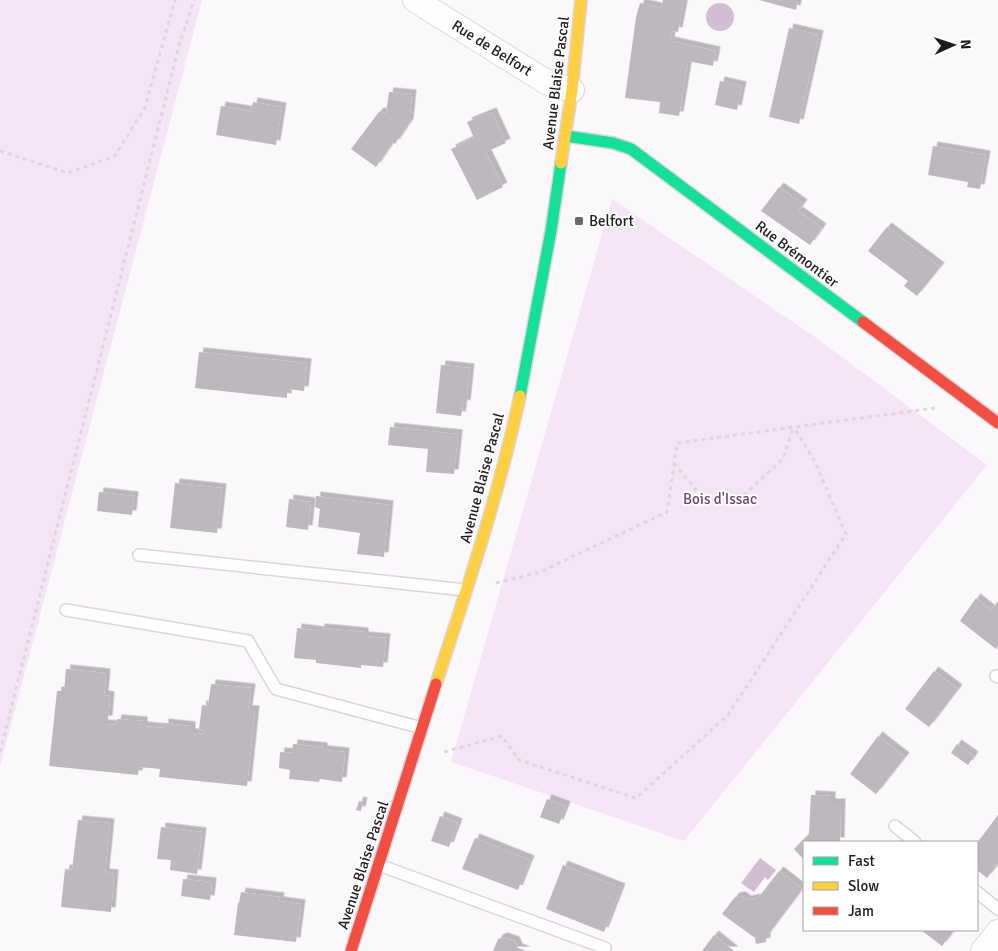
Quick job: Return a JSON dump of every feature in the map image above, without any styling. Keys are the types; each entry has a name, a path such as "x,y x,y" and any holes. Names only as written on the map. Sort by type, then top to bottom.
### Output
{"main road":[{"name":"Avenue Blaise Pascal","path":"352,951 466,591 510,442 532,337 566,136 581,0"},
{"name":"Rue Brémontier","path":"566,136 613,143 631,149 998,423"}],"street":[{"name":"Rue de Belfort","path":"415,0 548,83 572,90"},
{"path":"983,951 998,932"}],"lane":[{"path":"139,555 466,591"},
{"path":"66,610 248,641 276,689 422,728"},
{"path":"895,826 914,841"},
{"path":"379,865 605,948"},
{"path":"978,893 998,909"}],"path":[{"path":"0,151 68,173 115,156 145,107 175,0"},
{"path":"0,752 177,52 194,0"},
{"path":"466,591 540,572 667,512 676,443 972,403"},
{"path":"674,463 704,501 744,495 783,459 794,427"},
{"path":"444,752 502,736 519,760 636,798 728,715 846,534 814,460 794,427"}],"green space":[{"path":"0,0 202,0 0,767"},
{"name":"Bois d'Issac","path":"612,199 815,337 987,465 684,841 451,762"}],"shaded area":[{"path":"720,3 730,7 734,17 730,27 720,31 710,27 706,17 710,7"},
{"path":"760,858 776,870 768,880 765,877 754,892 741,883"}],"building":[{"path":"663,0 684,0 678,32 672,31 670,41 716,51 713,66 688,61 679,116 659,113 660,102 625,98 636,17 640,3 661,8"},
{"path":"759,0 798,0 796,10"},
{"path":"789,28 819,35 799,124 769,117"},
{"path":"720,81 742,86 737,110 715,105"},
{"path":"389,92 412,94 409,123 376,167 351,149 379,112 386,113"},
{"path":"253,102 282,107 276,145 216,135 221,106 251,111"},
{"path":"492,112 506,143 486,152 503,187 477,200 451,149 474,138 467,122"},
{"path":"933,146 986,155 980,189 967,187 968,182 928,175"},
{"path":"779,187 803,204 798,211 822,228 810,245 761,211"},
{"path":"887,227 940,267 917,296 904,286 908,281 868,251"},
{"path":"199,352 307,363 304,391 287,389 287,398 195,388"},
{"path":"441,365 470,368 466,405 463,404 461,416 436,413"},
{"path":"390,427 458,434 454,474 426,472 428,449 388,445"},
{"path":"175,483 222,488 217,533 170,528"},
{"path":"99,492 134,496 132,515 97,511"},
{"path":"316,496 389,505 384,557 357,554 360,533 318,527 320,509 315,507"},
{"path":"289,499 311,502 308,530 286,527"},
{"path":"976,598 991,610 998,601 998,646 996,649 960,621"},
{"path":"297,628 320,631 320,628 364,632 364,636 386,638 383,667 361,665 361,668 316,663 316,660 294,658"},
{"path":"66,669 106,673 104,695 110,696 108,720 103,720 103,724 116,725 117,719 143,721 143,726 164,728 164,723 191,726 191,733 203,734 204,730 199,729 202,705 208,706 211,684 251,688 248,710 255,710 247,786 159,777 160,769 139,767 138,775 49,766 57,691 64,691"},
{"path":"934,671 958,689 929,727 905,709"},
{"path":"878,736 905,757 876,794 850,774"},
{"path":"293,744 323,747 323,750 345,752 342,782 320,779 319,782 289,779 290,770 279,768 280,752 292,753"},
{"path":"957,744 974,756 968,765 951,753"},
{"path":"811,795 831,796 831,803 841,803 840,841 803,841 803,859 794,849 809,834"},
{"path":"547,799 566,806 559,824 540,817"},
{"path":"359,801 363,802 361,811 356,810"},
{"path":"998,815 998,863 987,878 978,871 978,842"},
{"path":"440,816 458,823 449,847 431,841"},
{"path":"78,820 110,823 105,873 114,874 111,912 61,907 65,869 72,870"},
{"path":"161,827 202,832 197,874 170,870 171,860 157,859"},
{"path":"475,838 530,860 518,890 462,869"},
{"path":"563,865 621,888 604,932 546,909"},
{"path":"779,871 802,889 766,937 766,942 756,944 755,938 722,914 735,897 741,896 747,900 758,898"},
{"path":"183,879 212,882 210,900 181,896"},
{"path":"241,892 280,897 279,901 301,904 296,942 234,935"},
{"path":"922,931 953,931 942,946"},
{"path":"714,935 734,951 702,951"},
{"path":"503,937 515,941 518,948 526,951 493,951 498,939"}],"traffic: fast":[{"path":"566,136 613,143 631,149 863,322"},
{"path":"520,396 551,231 561,163"}],"traffic: slow":[{"path":"561,163 572,90 581,0"},
{"path":"436,684 471,577 512,433 520,396"}],"traffic: jam":[{"path":"863,322 998,423"},
{"path":"351,951 436,684"}],"place":[{"name":"Belfort","path":"579,221"}]}
